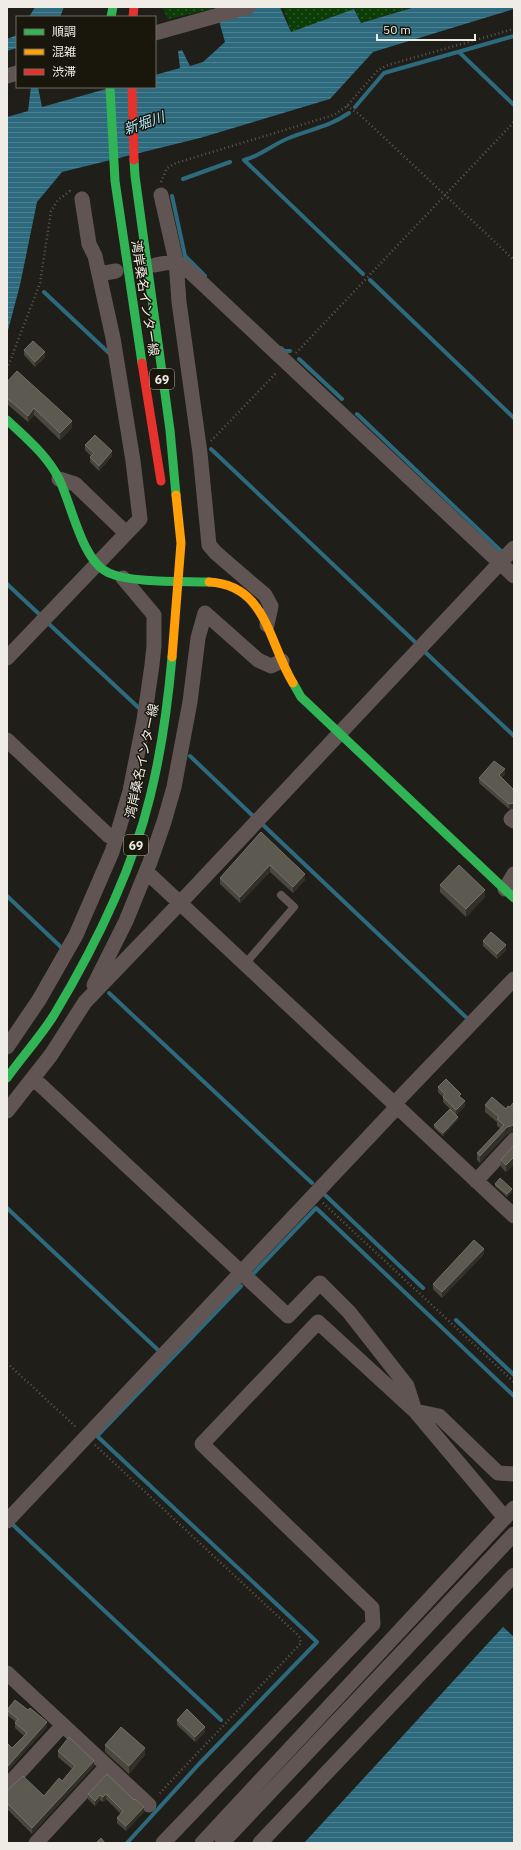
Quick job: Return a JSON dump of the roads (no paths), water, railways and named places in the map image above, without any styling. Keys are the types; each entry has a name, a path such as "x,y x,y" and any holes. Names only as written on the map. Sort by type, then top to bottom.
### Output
{"main road":[{"name":"湾岸桑名インター線","path":"110,88 115,181 162,493"},
{"name":"湾岸桑名インター線","path":"7,1078 53,1016 102,925 138,838 150,797 164,726 169,691 181,543 170,430 135,176 132,88"},
{"path":"7,420 43,454 58,479 80,534 95,564 108,573 124,578 222,583 245,593 259,609 268,625 282,660 301,698 509,893"},
{"name":"湾岸桑名インター線","path":"169,551 179,581"}],"street":[{"path":"156,33 248,7"},
{"path":"161,195 176,261 179,302 200,453 209,545 216,553 265,595 271,606 268,625"},
{"path":"7,658 95,564 111,551 140,519 133,461 113,338 95,256 88,244 82,199"},
{"path":"155,264 176,261 186,268 514,576"},
{"path":"99,274 116,271"},
{"path":"58,479 75,484 126,533"},
{"path":"85,1002 514,548"},
{"path":"7,1047 38,1000 76,935 112,852 130,791 144,720 152,665 154,646 154,615 124,578"},
{"path":"7,1111 51,1055 85,1002 126,921 150,862 174,787 190,702 198,638 205,613 258,660 271,666 282,660"},
{"path":"7,740 109,836"},
{"path":"514,816 512,819 514,821"},
{"path":"509,893 514,874"},
{"path":"150,876 514,1216"},
{"path":"7,1520 514,979"},
{"path":"33,1078 288,1316 320,1283 349,1312 407,1386 415,1410"},
{"path":"476,1181 514,1140"},
{"path":"163,1843 373,1624 372,1608 202,1444 318,1322 415,1410 509,1513 202,1843"},
{"path":"415,1410 439,1416 498,1472 514,1474"},
{"path":"222,1843 514,1534"},
{"path":"260,1843 514,1575"},
{"path":"7,1673 106,1767 149,1805"},
{"path":"7,1786 63,1725"},
{"path":"36,1843 106,1767"}],"lane":[{"path":"245,964 294,907 281,895"}],"water":[{"path":"35,7 64,7 60,16 30,16"},
{"name":"新堀川","path":"215,7 280,7 291,32 354,9 361,23 415,7 514,7 514,9 373,52 330,99 200,138 62,172 37,202 20,285 7,334 7,117 28,111 31,88 38,88 42,107 109,88 156,88 156,75 180,68 178,51 182,50 190,66 203,62 225,42"},
{"path":"16,35 16,48 7,51 7,39"},
{"path":"503,1627 514,1637 514,1843 304,1843"}],"waterway":[{"path":"355,107 384,73 514,36"},
{"path":"459,52 514,105"},
{"path":"244,160 256,156 297,135 327,125 349,113"},
{"path":"244,160 363,274"},
{"path":"183,179 230,162"},
{"path":"172,196 185,256 205,276"},
{"path":"370,280 514,418"},
{"path":"44,292 109,353"},
{"path":"281,348 284,351 290,351"},
{"path":"299,359 342,399"},
{"path":"357,414 502,552"},
{"path":"211,449 415,642"},
{"path":"7,584 39,614"},
{"path":"49,624 140,709"},
{"path":"425,652 514,736"},
{"path":"190,756 252,815"},
{"path":"262,824 469,1020"},
{"path":"7,896 62,948"},
{"path":"109,993 312,1183"},
{"path":"324,1194 423,1288"},
{"path":"7,1208 157,1349"},
{"path":"254,1273 316,1208 514,1396"},
{"path":"127,1843 199,1764 317,1642 97,1436 241,1286"},
{"path":"456,1320 514,1375"},
{"path":"12,1524 221,1720"}]}
